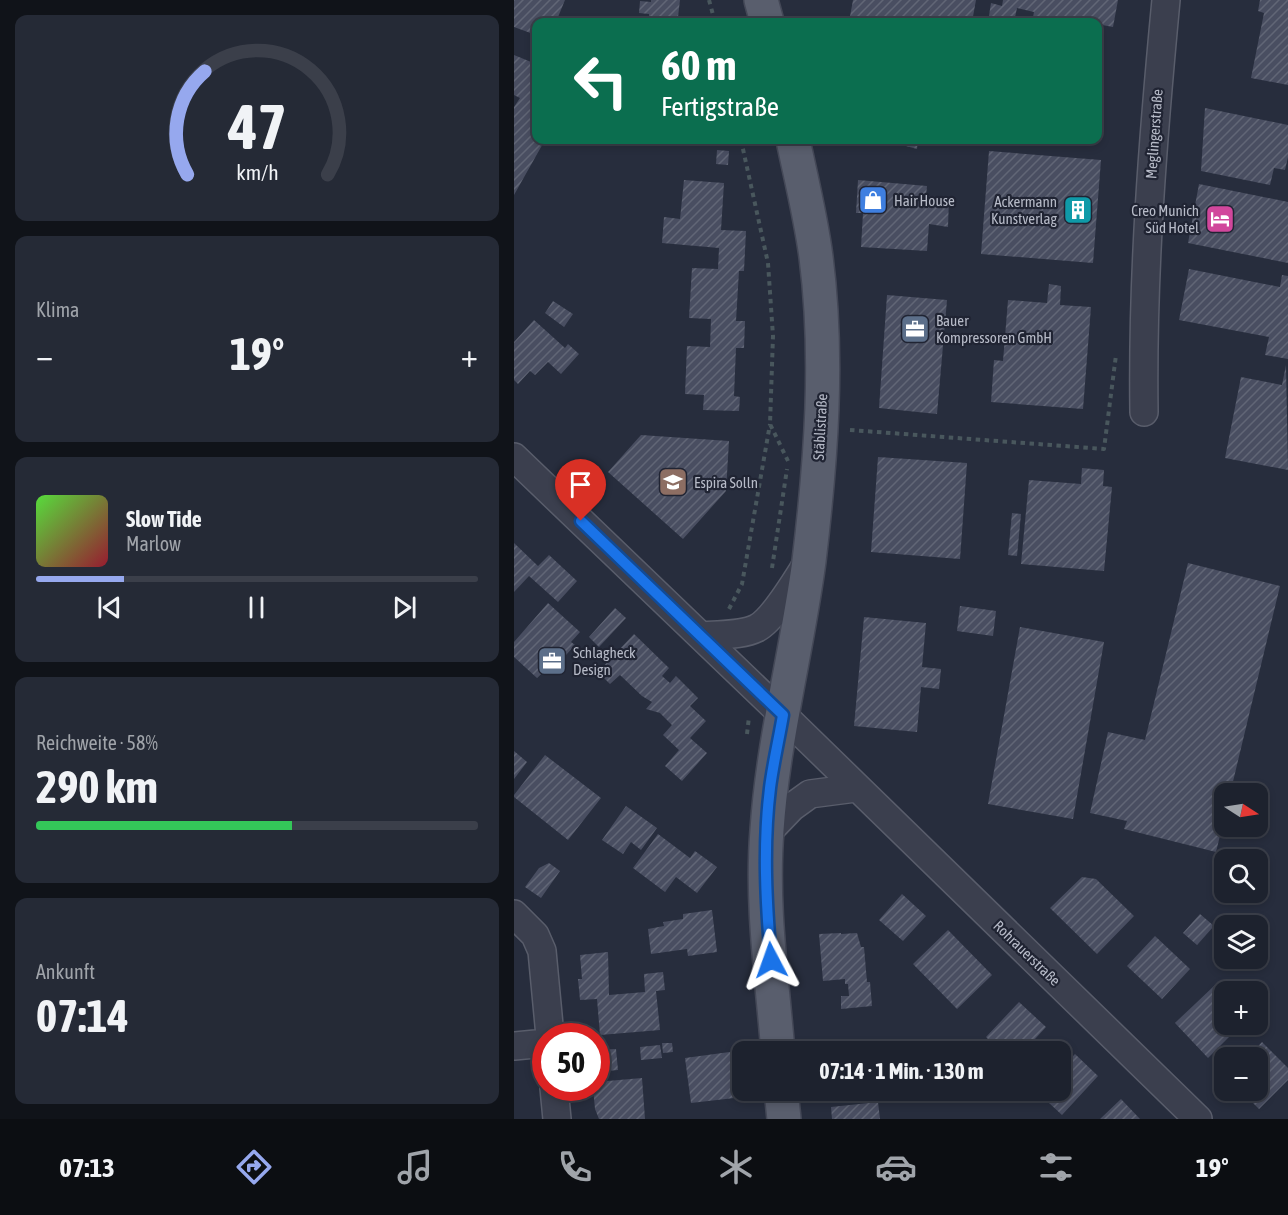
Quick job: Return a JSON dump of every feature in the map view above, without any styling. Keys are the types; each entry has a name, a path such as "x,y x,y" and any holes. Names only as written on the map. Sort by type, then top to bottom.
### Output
{"main road":[{"path":"761,0 766,18"},
{"name":"Stäblistraße","path":"777,1041 765,891 766,834 770,788 809,561 817,475 823,362 816,257 794,144"},
{"path":"782,1101 784,1119"}],"street":[{"name":"Meglingerstraße","path":"1144,412 1143,352 1152,149 1166,0"},
{"name":"Rohrauerstraße","path":"514,457 702,636 1198,1119"},
{"path":"702,636 757,628 768,619 809,561"},
{"path":"766,834 792,807 810,794 856,788"},
{"path":"514,914 535,935 542,951 549,1023"},
{"path":"514,1046 532,1044"},
{"path":"555,1101 557,1119"}],"path":[{"path":"709,0 714,18"},
{"path":"726,615 742,584 770,424 773,336 768,263 742,144"},
{"path":"848,430 1104,449 1116,354 1143,352"},
{"path":"770,424 788,460 772,572"},
{"path":"749,716 755,689"}],"building":[{"path":"514,0 565,0 558,18 532,18 532,34 514,27"},
{"path":"651,0 680,0 678,17 690,18 649,18 649,14 639,13 640,1 651,2"},
{"path":"853,0 976,0 973,18 850,18"},
{"path":"1003,0 1118,0 1113,27 1102,25 1102,18 1033,18 1034,12 1017,8 1015,18 989,18 991,3 1002,6"},
{"path":"1260,0 1288,0 1288,85 1251,78 1264,13 1258,11"},
{"path":"514,55 532,62 532,144 543,144 514,195 514,107 520,98 514,95"},
{"path":"1205,108 1288,125 1288,157 1285,170 1274,168 1270,185 1201,171"},
{"path":"899,144 918,144 917,149"},
{"path":"717,150 729,151 728,165 716,164"},
{"path":"989,151 1101,160 1093,263 981,254"},
{"path":"684,180 724,183 721,230 746,231 744,271 739,271 736,321 745,321 744,348 736,348 734,396 740,397 739,411 703,410 704,395 685,394 687,346 710,347 711,319 689,318 692,268 718,269 719,248 662,243 664,217 680,219"},
{"path":"858,180 927,186 926,196 949,198 948,227 929,224 927,251 861,247 863,213 856,213"},
{"path":"1199,184 1288,202 1288,263 1188,243"},
{"path":"1189,269 1280,287 1282,275 1288,276 1288,359 1265,355 1269,337 1179,320"},
{"path":"1049,284 1061,286 1060,305 1091,307 1083,409 991,402 994,360 1003,361 1008,300 1047,303"},
{"name":"Bauer Kompressoren GmbH","path":"887,295 947,300 937,414 879,408"},
{"path":"553,301 573,314 564,327 545,313"},
{"path":"534,320 565,348 568,344 579,354 561,374 548,362 535,375 530,371 518,384 514,380 514,342"},
{"path":"1286,365 1288,470 1225,458 1241,377 1282,385"},
{"name":"Espira Solln","path":"641,435 729,441 726,491 683,539 608,472"},
{"path":"878,457 967,463 960,559 871,552"},
{"path":"1082,468 1104,470 1103,486 1112,487 1104,571 1021,564 1029,480 1081,484"},
{"path":"1012,513 1021,514 1017,556 1008,555"},
{"path":"514,543 538,566 549,555 577,581 558,602 529,576 514,592"},
{"path":"1188,563 1280,586 1233,783 1214,783 1214,837 1220,837 1214,852 1124,829 1127,821 1090,813 1108,732 1145,740"},
{"path":"548,603 580,632 571,642 575,645 549,674 545,670 537,678 514,657 514,642"},
{"path":"960,606 996,611 993,636 957,631"},
{"path":"615,608 626,618 599,647 589,637"},
{"path":"864,617 926,623 922,667 941,669 939,689 921,687 917,732 854,726"},
{"path":"1020,627 1104,642 1073,819 988,804"},
{"path":"634,634 669,668 662,676 670,683 676,676 698,698 690,706 706,721 690,738 707,753 682,781 665,766 679,750 663,735 672,725 660,713 646,709 652,702 642,696 620,675 610,684 598,672"},
{"path":"514,751 527,762 514,779"},
{"path":"545,755 601,798 568,840 514,797"},
{"path":"626,806 657,828 641,850 631,842 623,854 602,840"},
{"path":"658,834 690,858 695,851 717,867 697,893 676,877 665,892 633,868"},
{"path":"549,863 560,871 541,898 525,887 539,868"},
{"path":"1082,877 1096,879 1134,916 1097,954 1050,908"},
{"path":"902,894 926,916 903,941 879,920"},
{"path":"712,910 717,952 688,956 687,949 651,954 648,929 664,926 663,922 683,919 683,914"},
{"path":"1200,914 1214,926 1197,945 1183,933"},
{"path":"948,930 992,975 957,1009 913,964"},
{"path":"857,933 861,947 864,947 872,1006 841,1009 841,996 849,996 845,979 823,981 819,934"},
{"path":"1155,936 1190,969 1162,999 1127,966"},
{"path":"608,952 609,995 645,992 644,974 663,972 665,990 656,991 660,1030 610,1034 610,1023 599,1023 597,999 580,1000 578,979 582,979 580,955"},
{"path":"1214,986 1214,1035 1231,1035 1219,1047 1214,1047 1214,1052 1208,1058 1175,1023"},
{"path":"1019,1002 1046,1027 1033,1041 990,1041 986,1037"},
{"path":"1262,1042 1267,1047 1257,1047"},
{"path":"662,1043 672,1043 673,1052 663,1053"},
{"path":"660,1045 662,1058 641,1060 640,1047"},
{"path":"1268,1048 1288,1068 1288,1080 1268,1100"},
{"path":"610,1049 616,1049 618,1070 610,1071"},
{"path":"732,1052 732,1098 691,1103 685,1058"},
{"path":"1075,1054 1098,1076 1062,1115 1047,1101 1071,1101 1071,1058"},
{"path":"642,1078 645,1119 599,1119 594,1101 610,1101 610,1081"},
{"path":"1121,1099 1140,1119 1100,1119"},
{"path":"1251,1101 1267,1101 1259,1109"},
{"path":"878,1102 880,1119 832,1119 831,1107"}],"place":[{"name":"Hair House","path":"873,200"},
{"name":"Ackermann Kunstverlag","path":"1078,210"},
{"name":"Creo Munich Süd Hotel","path":"1220,219"},
{"name":"Bauer Kompressoren GmbH","path":"915,329"},
{"name":"Espira Solln","path":"673,482"},
{"name":"Schlagheck Design","path":"552,661"}],"route":[{"path":"581,521 783,715 770,788 766,834 765,891 771,960"}]}
